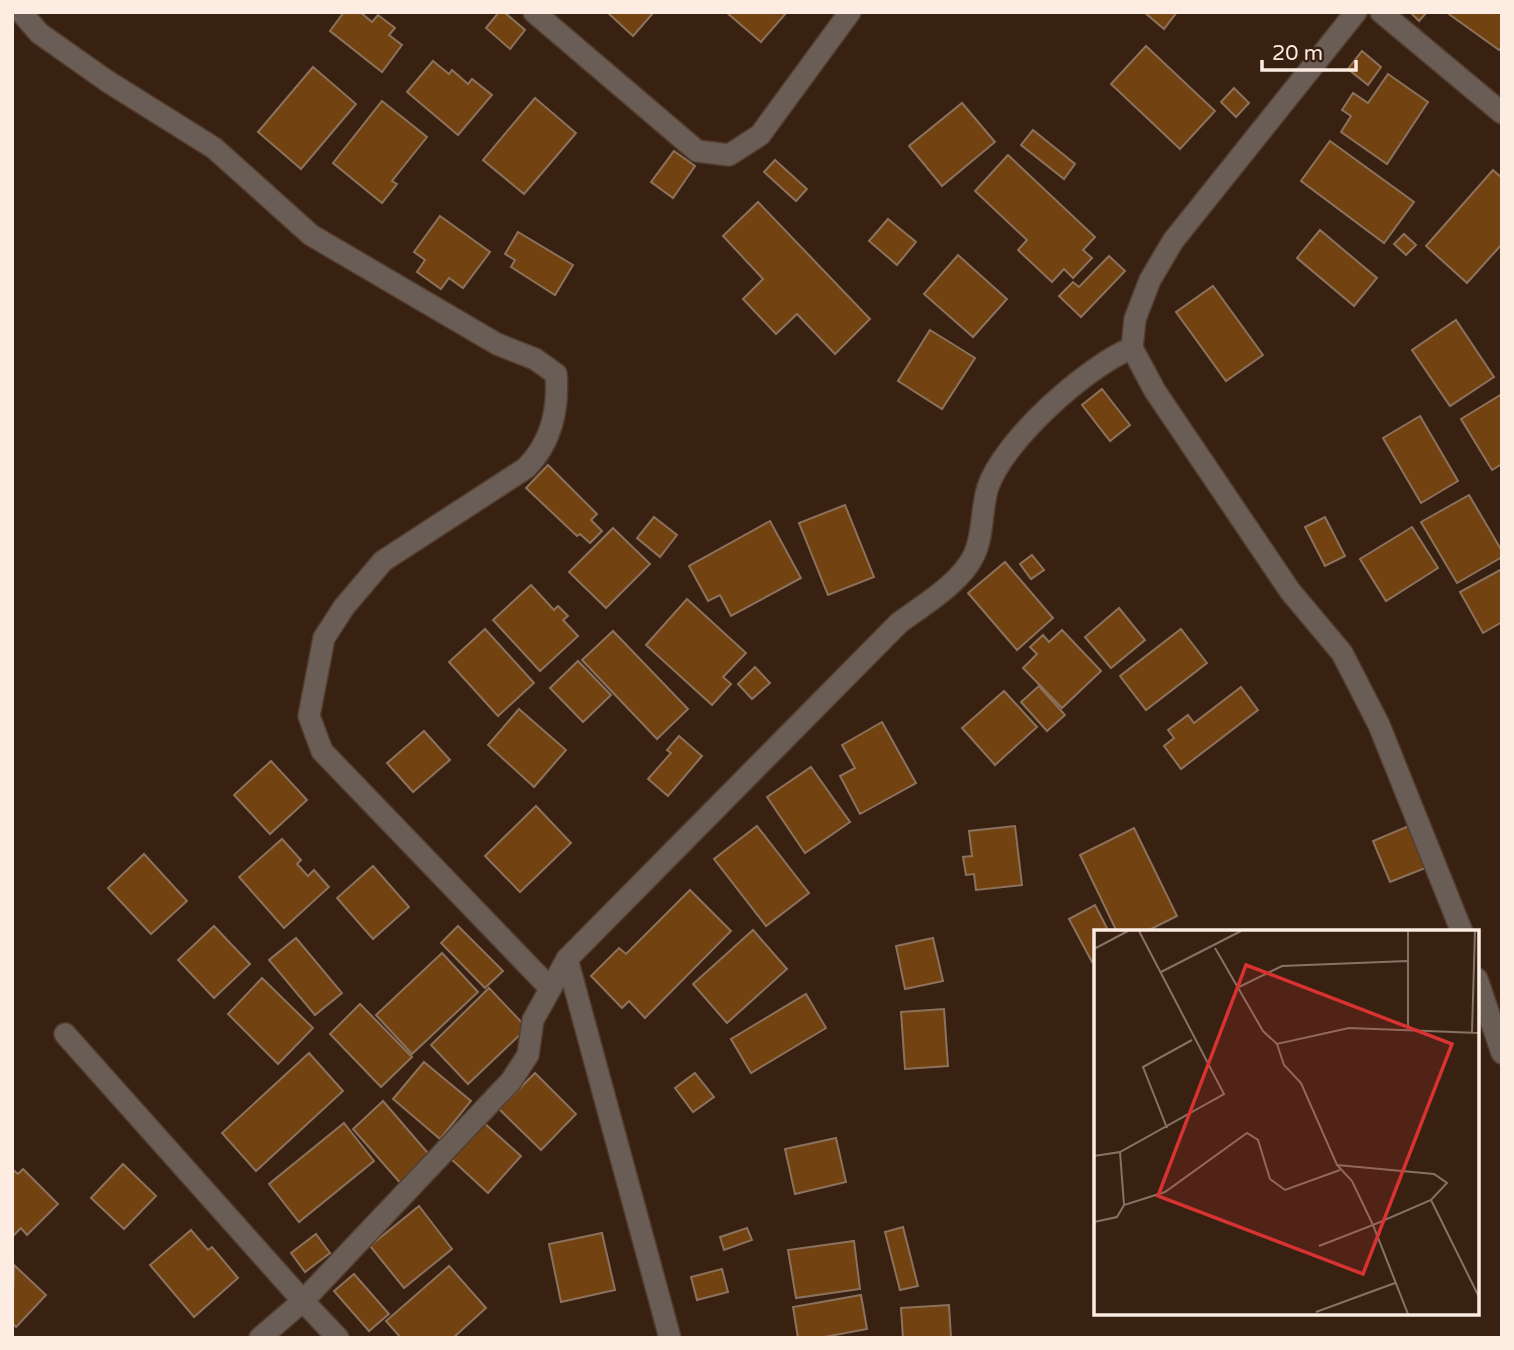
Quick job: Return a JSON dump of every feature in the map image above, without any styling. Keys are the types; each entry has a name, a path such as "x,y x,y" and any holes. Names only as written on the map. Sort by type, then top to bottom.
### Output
{"street":[{"path":"21,12 39,33 107,81 214,148 311,235 498,344 535,359 556,374 558,397 542,452 526,468 383,561 344,607 324,638 309,716 322,751 549,987"},
{"path":"534,12 697,151 729,155 760,135 850,12"},
{"path":"1356,12 1173,241 1150,280 1135,319 1132,348 1155,391 1290,590 1342,653 1379,725 1461,930"},
{"path":"1381,12 1502,113"},
{"path":"260,1338 303,1301 511,1081 528,1055 533,1020 567,959 899,623 960,574 974,555 988,487 1003,458 1022,435 1082,376 1132,348"},
{"path":"567,959 670,1338"},
{"path":"1479,985 1502,1053"},
{"path":"65,1034 338,1338"}],"building":[{"path":"344,12 360,12 372,22 378,15 395,28 389,35 402,45 382,72 330,31"},
{"path":"499,12 504,12 525,30 510,49 486,28"},
{"path":"607,12 654,12 633,36"},
{"path":"726,12 787,12 761,42"},
{"path":"1144,12 1177,12 1164,29"},
{"path":"1410,12 1427,12 1419,21"},
{"path":"1446,12 1502,12 1502,47 1499,50"},
{"path":"1146,46 1215,111 1180,149 1111,84"},
{"path":"1362,51 1381,67 1368,85 1348,69"},
{"path":"433,61 449,74 452,70 468,84 472,79 492,95 458,135 407,92"},
{"path":"313,67 356,104 301,169 258,132"},
{"path":"1388,74 1428,102 1387,164 1341,132 1351,116 1342,110 1353,93 1368,103"},
{"path":"1234,88 1249,103 1236,117 1221,102"},
{"path":"535,98 576,133 524,194 483,160"},
{"path":"382,101 427,137 392,181 397,184 382,203 333,163"},
{"path":"962,103 995,142 942,186 909,146"},
{"path":"1033,130 1075,164 1064,179 1021,145"},
{"path":"1330,141 1414,202 1384,243 1301,181"},
{"path":"674,151 695,166 673,198 651,182"},
{"path":"1008,155 1095,237 1083,250 1092,258 1073,278 1064,269 1052,282 1018,250 1027,240 975,191"},
{"path":"775,160 807,189 796,201 764,172"},
{"path":"1493,170 1502,178 1502,244 1467,283 1426,246"},
{"path":"758,202 870,319 835,354 797,314 776,334 743,299 763,279 723,236"},
{"path":"440,216 490,252 463,288 449,278 441,289 417,272 425,260 414,252"},
{"path":"888,219 916,242 897,265 869,241"},
{"path":"1320,230 1377,278 1354,306 1297,258"},
{"path":"518,232 573,265 555,295 511,267 515,260 505,254"},
{"path":"1404,234 1416,245 1406,255 1394,244"},
{"path":"958,255 1007,299 973,337 924,294"},
{"path":"1109,256 1125,271 1081,317 1059,296 1073,282 1079,287"},
{"path":"1213,286 1263,355 1226,381 1176,312"},
{"path":"1456,320 1494,377 1450,406 1412,350"},
{"path":"930,330 975,358 942,409 898,381"},
{"path":"1102,389 1130,425 1110,441 1082,405"},
{"path":"1502,394 1502,464 1492,470 1461,419"},
{"path":"1420,416 1458,481 1421,503 1383,438"},
{"path":"548,465 597,514 591,520 602,531 590,543 580,534 577,536 526,488"},
{"path":"1469,495 1502,551 1502,557 1457,583 1421,522"},
{"path":"845,505 874,577 828,595 799,523"},
{"path":"654,517 677,535 660,557 637,538"},
{"path":"1325,517 1345,556 1325,566 1305,527"},
{"path":"770,521 801,578 731,616 720,595 708,601 689,566"},
{"path":"1412,527 1438,568 1386,601 1360,559"},
{"path":"613,528 650,564 606,608 569,572"},
{"path":"1032,555 1044,570 1031,579 1020,564"},
{"path":"1005,562 1053,618 1017,650 968,593"},
{"path":"1502,569 1502,622 1483,633 1460,592"},
{"path":"531,585 554,610 558,606 568,616 563,620 578,636 540,671 493,620"},
{"path":"687,599 746,653 723,677 731,684 712,705 646,645"},
{"path":"1119,608 1145,640 1111,668 1085,637"},
{"path":"485,629 534,683 498,716 449,662"},
{"path":"1181,629 1207,663 1146,710 1120,676"},
{"path":"1062,630 1101,671 1062,708 1023,668 1037,654 1030,647 1043,635 1049,642"},
{"path":"613,631 688,709 657,739 582,660"},
{"path":"578,661 611,695 583,722 550,688"},
{"path":"755,667 770,683 752,699 738,684"},
{"path":"1039,686 1065,715 1047,731 1021,702"},
{"path":"1241,687 1258,710 1181,769 1164,746 1174,738 1168,730 1188,715 1194,723"},
{"path":"1004,691 1037,727 995,765 962,728"},
{"path":"519,709 566,750 534,787 488,745"},
{"path":"882,722 916,783 860,814 840,776 855,768 842,745"},
{"path":"424,731 450,760 413,792 387,763"},
{"path":"679,736 702,756 668,796 648,779 671,753 667,750"},
{"path":"271,761 307,800 270,834 234,795"},
{"path":"811,767 850,822 805,853 767,797"},
{"path":"536,806 571,843 520,892 485,856"},
{"path":"1411,825 1428,867 1390,882 1373,841"},
{"path":"757,826 809,893 766,926 714,859"},
{"path":"1015,826 1022,885 976,890 974,874 966,875 963,857 972,856 969,831"},
{"path":"1134,828 1177,916 1149,930 1116,930 1080,855"},
{"path":"282,839 301,860 297,864 308,876 314,870 329,887 284,928 239,877"},
{"path":"144,854 187,901 151,934 108,888"},
{"path":"373,866 409,907 373,939 337,898"},
{"path":"690,890 731,931 645,1018 629,1001 622,1008 591,976 619,948 626,954"},
{"path":"1095,905 1108,930 1094,930 1094,961 1092,962 1069,919"},
{"path":"214,926 250,964 214,998 178,960"},
{"path":"458,926 503,971 485,988 441,943"},
{"path":"753,930 787,969 727,1023 693,984"},
{"path":"296,938 342,993 315,1015 269,960"},
{"path":"933,938 943,981 905,989 896,946"},
{"path":"442,953 478,992 412,1054 376,1015"},
{"path":"262,978 313,1028 278,1064 228,1014"},
{"path":"489,988 527,1028 468,1084 431,1045"},
{"path":"806,994 826,1028 751,1073 731,1039"},
{"path":"360,1004 412,1057 381,1087 330,1034"},
{"path":"944,1009 948,1066 905,1069 901,1012"},
{"path":"309,1053 343,1091 256,1171 222,1133"},
{"path":"424,1062 471,1101 440,1139 393,1099"},
{"path":"535,1073 576,1114 541,1150 499,1109"},
{"path":"695,1073 714,1097 693,1112 675,1088"},
{"path":"383,1101 433,1159 403,1186 353,1129"},
{"path":"483,1122 521,1156 488,1193 450,1158"},
{"path":"344,1123 374,1161 299,1222 269,1184"},
{"path":"836,1138 846,1182 795,1194 785,1149"},
{"path":"123,1164 156,1196 124,1229 91,1198"},
{"path":"12,1169 18,1174 23,1169 58,1204 27,1235 21,1228 12,1237"},
{"path":"419,1206 452,1249 404,1288 370,1246"},
{"path":"903,1227 918,1286 900,1290 885,1232"},
{"path":"747,1228 752,1240 724,1250 720,1237"},
{"path":"191,1230 208,1250 212,1247 238,1278 194,1317 150,1265"},
{"path":"602,1233 615,1290 561,1302 549,1244"},
{"path":"316,1234 330,1253 305,1272 291,1253"},
{"path":"854,1241 860,1289 796,1298 788,1250"},
{"path":"14,1265 46,1295 16,1327 12,1323"},
{"path":"449,1266 486,1308 453,1338 401,1338 386,1321"},
{"path":"722,1269 728,1292 697,1300 691,1277"},
{"path":"354,1274 389,1314 369,1331 334,1291"},
{"path":"861,1295 867,1329 819,1338 798,1338 793,1307"},
{"path":"949,1305 951,1338 903,1338 901,1308"}]}
